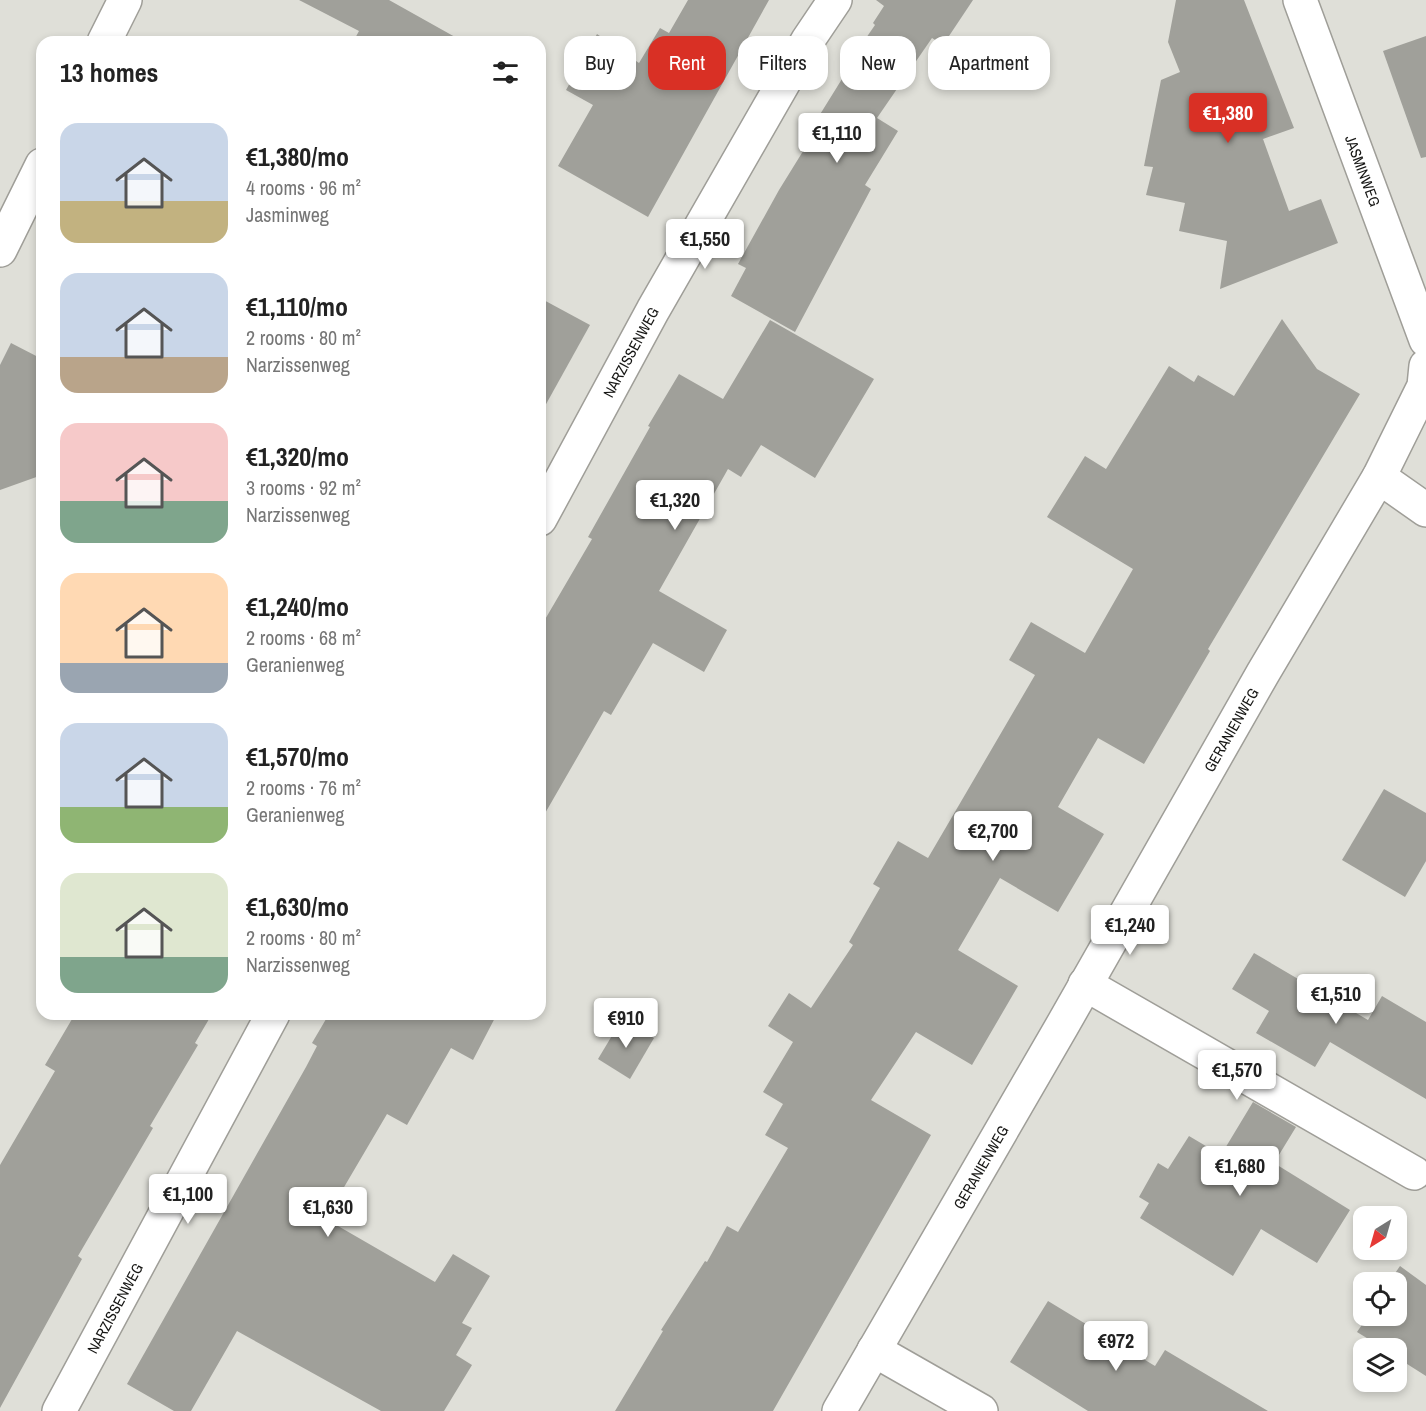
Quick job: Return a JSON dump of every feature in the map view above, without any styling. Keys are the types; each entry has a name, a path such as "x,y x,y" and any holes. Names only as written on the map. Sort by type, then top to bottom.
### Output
{"street":[{"path":"107,36 125,0"},
{"name":"NARZISSENWEG","path":"546,508 653,310 808,40 835,0"},
{"name":"JASMINWEG","path":"1300,0 1426,340"},
{"path":"0,250 36,177"},
{"path":"1426,366 1424,386 1379,477 1426,510"},
{"name":"GERANIENWEG","path":"839,1411 1268,663 1379,477"},
{"path":"1085,984 1414,1173"},
{"name":"NARZISSENWEG","path":"59,1411 270,1020"},
{"path":"874,1350 981,1411"}],"building":[{"path":"299,0 389,0 453,36 356,36 359,31"},
{"path":"688,0 769,0 749,36 738,36 738,56 726,77 726,36 655,36 660,28 669,33"},
{"path":"876,0 973,0 949,36 928,36 928,44 916,61 916,36 867,36 884,6"},
{"path":"1176,0 1244,0 1294,128 1263,139 1289,211 1321,199 1338,243 1220,289 1227,241 1179,231 1185,203 1146,195 1153,167 1144,166 1161,80 1180,72 1168,42"},
{"path":"1426,36 1426,157 1421,158 1383,51"},
{"path":"648,48 648,90 719,90 648,217 558,166 593,105 566,90 636,90 636,61 639,63"},
{"path":"840,82 840,90 896,90 877,118 898,131 865,185 871,189 795,332 731,296 746,268 738,264 805,148 801,145"},
{"path":"546,301 590,325 546,404"},
{"path":"1282,319 1317,369 1360,394 1208,649 1210,651 1144,764 1098,738 1077,774 1058,807 1104,834 1058,912 1000,878 958,950 1018,986 972,1065 916,1032 871,1100 931,1135 773,1411 615,1411 663,1331 661,1330 705,1261 707,1262 727,1226 738,1232 788,1148 765,1135 783,1104 763,1092 793,1042 768,1026 789,993 811,1008 853,945 849,942 880,888 873,884 898,841 928,858 1035,675 1009,660 1031,622 1085,653 1133,569 1047,517 1085,456 1106,469 1169,366 1194,382 1198,375 1234,396"},
{"path":"770,320 874,379 815,478 761,445 741,477 728,469 659,591 727,630 704,672 653,643 611,715 604,711 546,812 546,618 592,539 588,537 679,374 723,399"},
{"path":"11,343 36,356 36,477 0,490 0,365"},
{"path":"1384,789 1426,813 1426,861 1405,897 1342,860"},
{"path":"1254,953 1368,1020 1382,996 1426,1022 1426,1099 1330,1042 1315,1067 1256,1033 1269,1011 1232,989"},
{"path":"622,1019 654,1038 630,1079 598,1059"},
{"path":"71,1020 208,1020 195,1043 198,1045 150,1126 153,1128 78,1256 82,1259 0,1408 0,1165 55,1071 45,1065"},
{"path":"325,1020 494,1020 473,1060 451,1048 407,1125 387,1114 340,1194 353,1200 338,1226 435,1282 453,1254 490,1276 462,1323 472,1328 456,1355 472,1365 444,1411 381,1411 237,1331 191,1411 174,1411 127,1384 306,1067 317,1046 312,1043"},
{"path":"1253,1102 1296,1127 1274,1163 1350,1210 1317,1263 1261,1229 1233,1276 1140,1218 1149,1203 1139,1197 1158,1163 1168,1169 1189,1136 1221,1155"},
{"path":"1400,1266 1426,1285 1426,1376 1407,1364 1407,1338 1367,1338 1357,1332 1361,1326 1407,1326 1407,1272 1396,1272"},
{"path":"1048,1301 1155,1366 1165,1350 1268,1411 1088,1411 1010,1362"}]}
